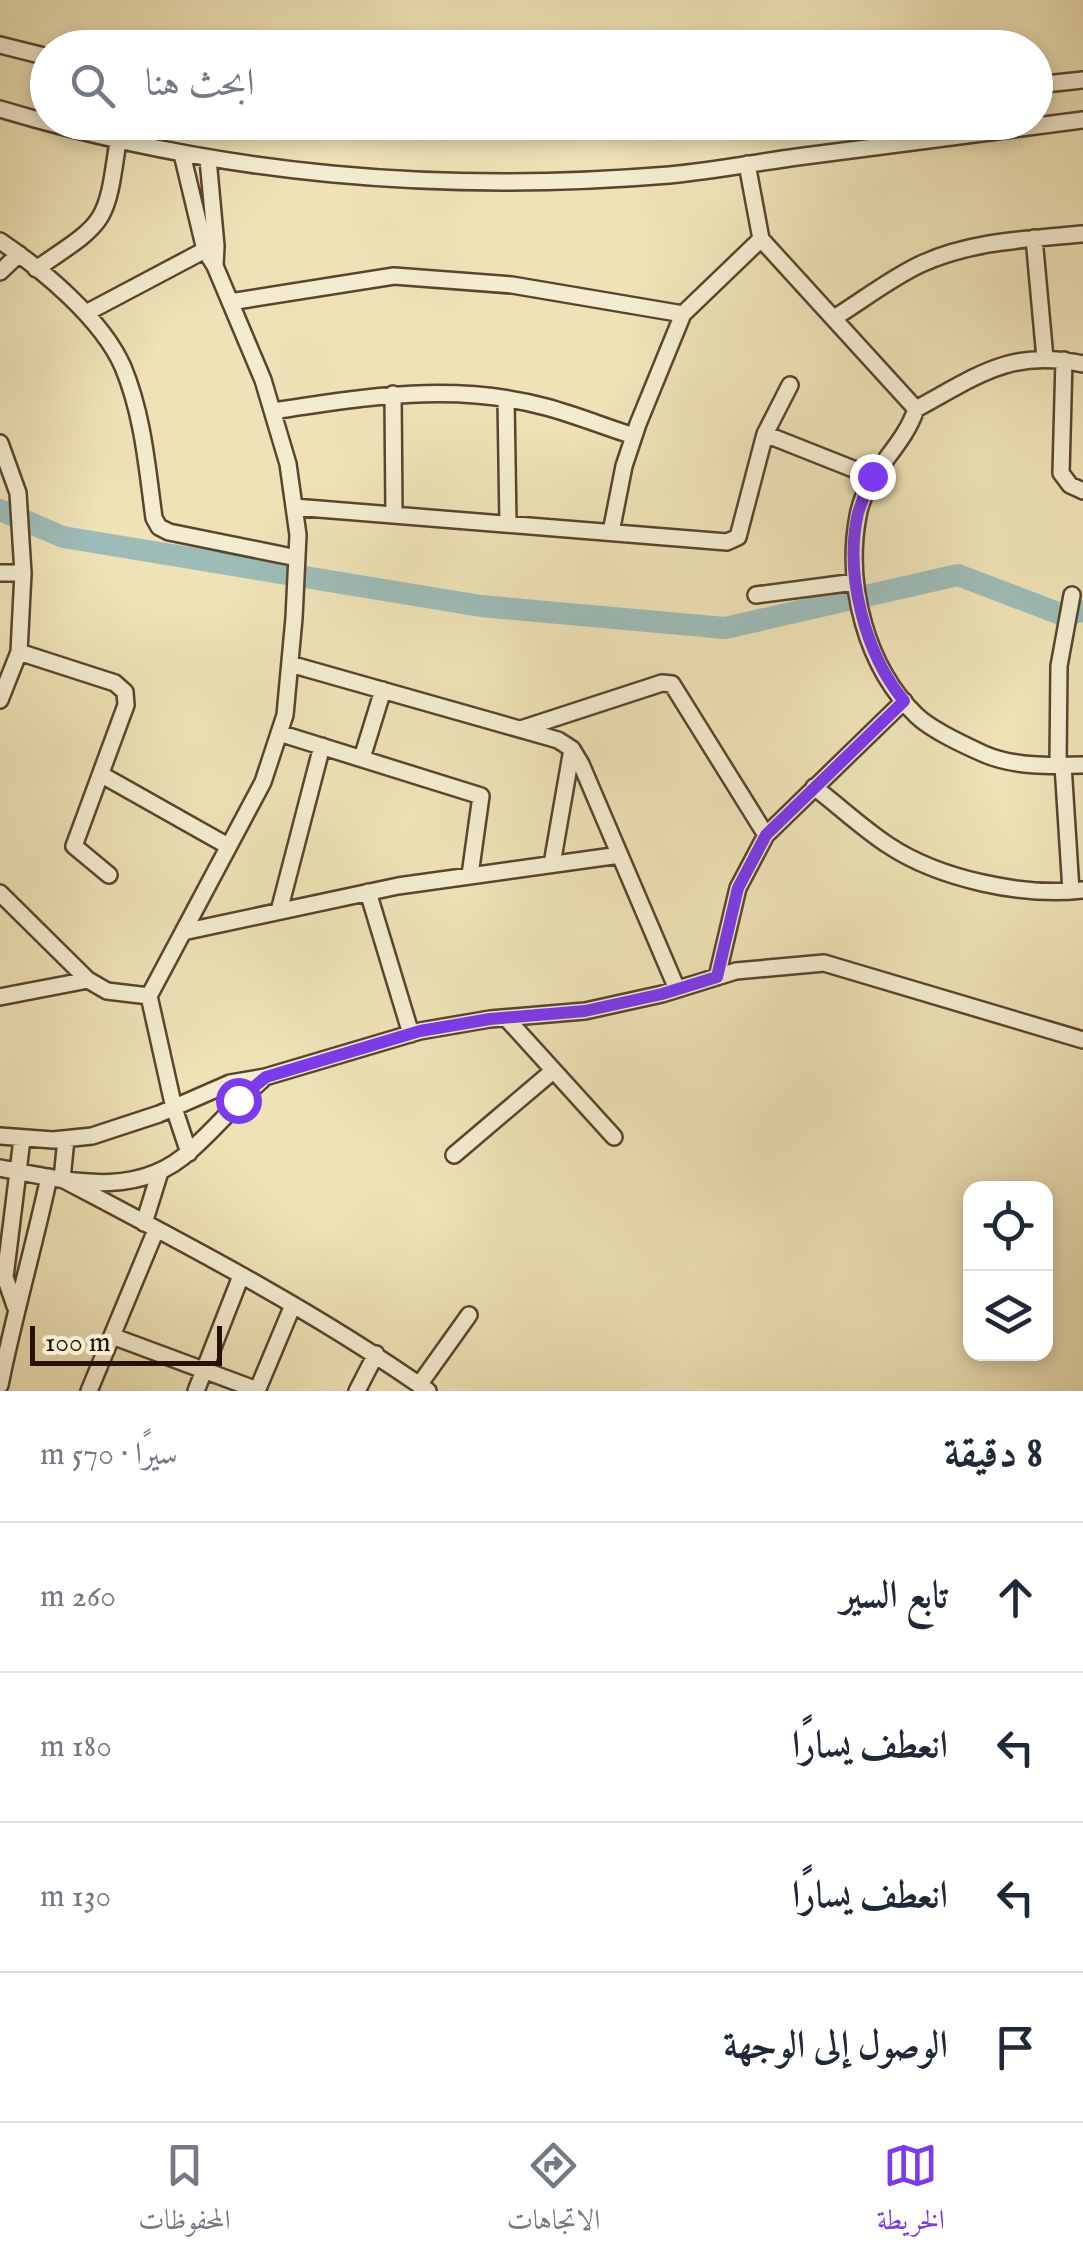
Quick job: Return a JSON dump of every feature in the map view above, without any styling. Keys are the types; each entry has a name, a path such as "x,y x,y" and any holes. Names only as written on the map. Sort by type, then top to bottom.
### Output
{"street":[{"path":"0,45 30,52"},
{"path":"1053,83 1083,80"},
{"path":"0,109 30,117"},
{"path":"1053,124 1083,120"},
{"path":"114,140 306,174 468,183 670,175 930,140"},
{"path":"36,269 97,225 106,210 118,141"},
{"path":"182,154 205,250 263,380 288,464 297,558 285,716 263,782 149,996 174,1108 189,1153"},
{"path":"208,159 215,266"},
{"path":"747,164 761,239 916,409"},
{"path":"834,318 918,266 948,254 1034,238 1083,234"},
{"path":"1034,238 1045,358"},
{"path":"611,532 634,436 683,314 761,239"},
{"path":"0,241 86,313 122,365 142,430 154,518 159,528 297,558"},
{"path":"86,313 205,250"},
{"path":"0,272 20,254"},
{"path":"230,302 394,276 512,285 683,314"},
{"path":"1083,364 1023,358 986,371 916,409 912,422 872,476 858,516 857,594 864,628 887,680 919,718 986,755 1036,765 1083,765"},
{"path":"1064,360 1062,473 1070,484 1083,491"},
{"path":"294,508 728,542 738,536 765,434 790,385"},
{"path":"272,412 393,394 506,400 545,407 634,436"},
{"path":"393,394 394,515"},
{"path":"506,400 508,524"},
{"path":"765,434 872,476"},
{"path":"0,443 18,493 23,573 19,652 0,700"},
{"path":"0,573 23,573"},
{"path":"756,595 857,594"},
{"path":"814,787 891,847 936,867 978,883 1029,892 1077,890 1060,766 1059,666 1072,595"},
{"path":"19,652 115,684 125,692 126,705 74,846 109,875"},
{"path":"290,664 558,740 572,748 677,989"},
{"path":"521,729 662,683 672,684 766,835"},
{"path":"362,758 384,690"},
{"path":"717,977 738,888 766,835 904,701"},
{"path":"279,734 481,796 470,876"},
{"path":"279,911 322,746"},
{"path":"552,864 572,748"},
{"path":"102,776 228,846"},
{"path":"183,932 368,892 620,854"},
{"path":"368,892 411,1034"},
{"path":"0,893 88,980 108,991 149,996"},
{"path":"0,1136 92,1136 174,1108 230,1083 266,1077 411,1034 506,1018 585,1011 736,971 824,963 1083,1040"},
{"path":"0,998 88,980"},
{"path":"506,1018 614,1137"},
{"path":"454,1155 553,1071"},
{"path":"0,1168 93,1184 128,1182 160,1172 189,1153 238,1100 266,1077"},
{"path":"0,1385 15,1306 26,1282 66,1138"},
{"path":"15,1306 6,1276 22,1139"},
{"path":"89,1391 150,1226 160,1172"},
{"path":"56,1178 293,1305 376,1354 424,1388 468,1315"},
{"path":"196,1391 241,1276"},
{"path":"112,1336 257,1391 293,1305"},
{"path":"356,1391 376,1354"}],"waterway":[{"path":"0,510 63,537 481,606 725,628 958,575 1063,615 1083,611"}],"route":[{"path":"238,1100 266,1077 420,1031 490,1019 585,1011 717,977 738,888 766,835 904,701 887,680 864,628 855,582 858,516 872,476"}]}
